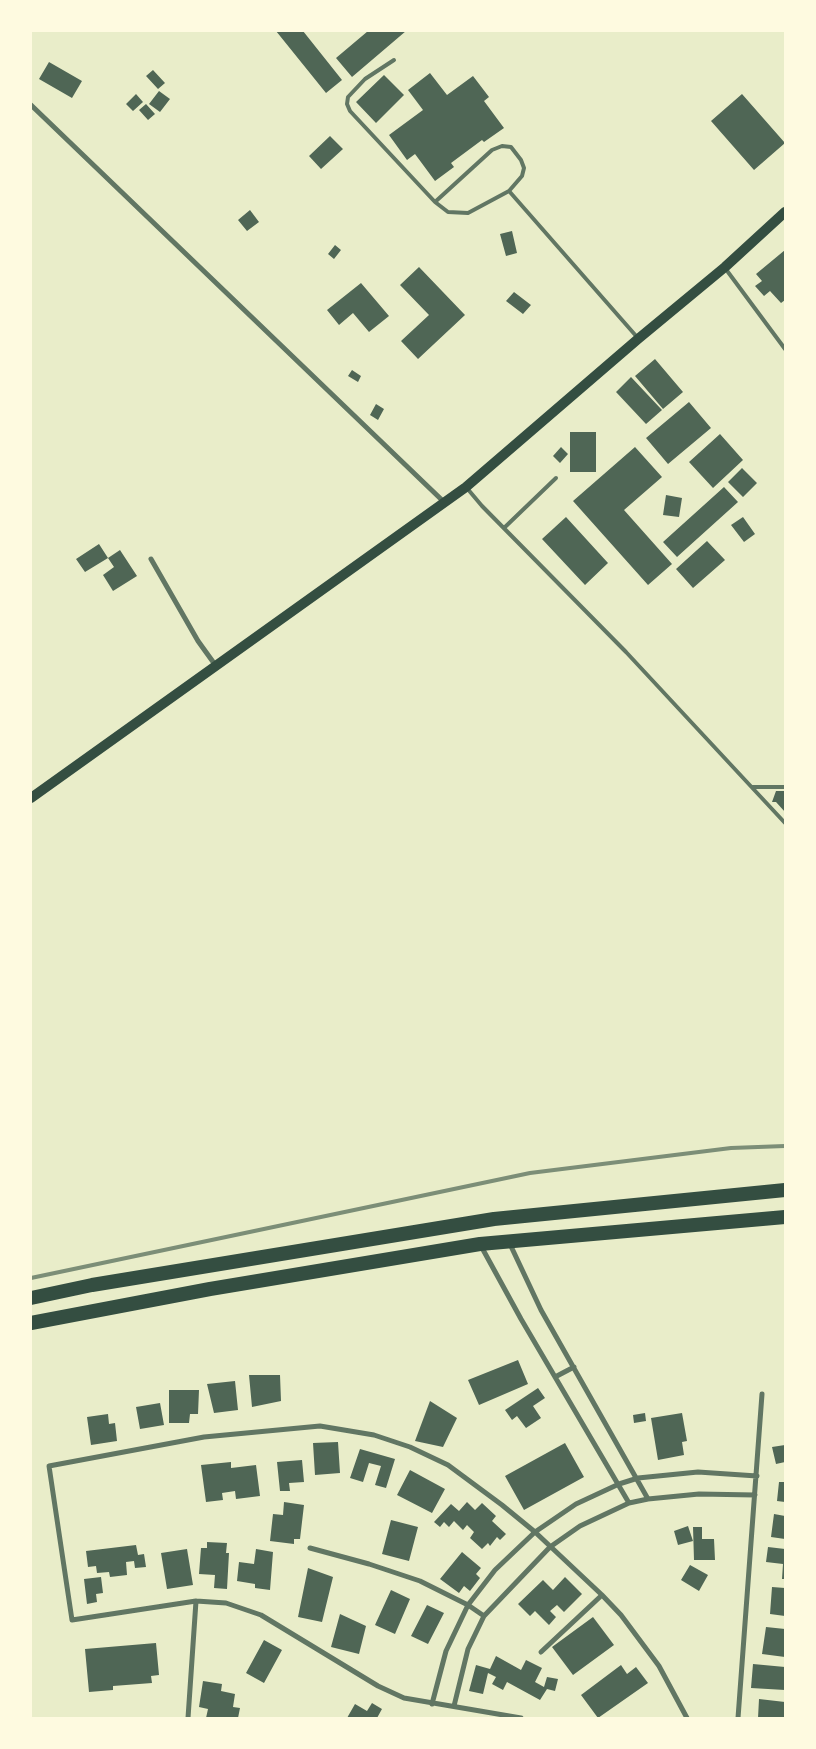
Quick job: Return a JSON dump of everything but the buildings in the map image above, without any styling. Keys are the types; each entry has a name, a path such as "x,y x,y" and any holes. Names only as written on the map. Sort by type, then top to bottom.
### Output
{"highway":[{"path":"31,1298 92,1285 494,1219 785,1190"},
{"path":"31,1323 210,1288 480,1244 785,1217"}],"main road":[{"path":"31,798 466,487 725,267 785,212"}],"street":[{"path":"31,105 444,502"},
{"path":"151,559 198,641 216,666"},
{"path":"509,1241 541,1310 638,1478 648,1499"},
{"path":"480,1244 521,1319 629,1503"},
{"path":"555,1377 574,1367"},
{"path":"738,1718 762,1394"},
{"path":"521,1718 404,1698 378,1686 261,1615 226,1602 196,1601 72,1620 49,1466 204,1437 320,1426 374,1435 410,1447 448,1465 502,1505 535,1532 602,1595 621,1615 658,1666 687,1718"},
{"path":"432,1704 446,1651 468,1605 495,1570 535,1532 576,1504 619,1484 638,1478 698,1472 757,1476"},
{"path":"454,1706 468,1649 484,1616 550,1546 580,1526 629,1503 648,1499 699,1494 755,1495"},
{"path":"310,1548 369,1564 420,1581 468,1605 484,1616"},
{"path":"541,1652 602,1595"},
{"path":"188,1718 196,1601"}],"lane":[{"path":"394,60 365,79 348,97 347,104 350,111 435,202 448,212 468,212 510,191 522,176 524,168 521,160 511,147 502,146 492,150 435,202"},
{"path":"510,191 638,339"},
{"path":"725,267 785,349"},
{"path":"504,528 556,478"},
{"path":"466,487 482,506 626,652 785,822"},
{"path":"752,787 785,786"}],"railway":[{"path":"31,1278 530,1173 731,1148 785,1146"}]}
